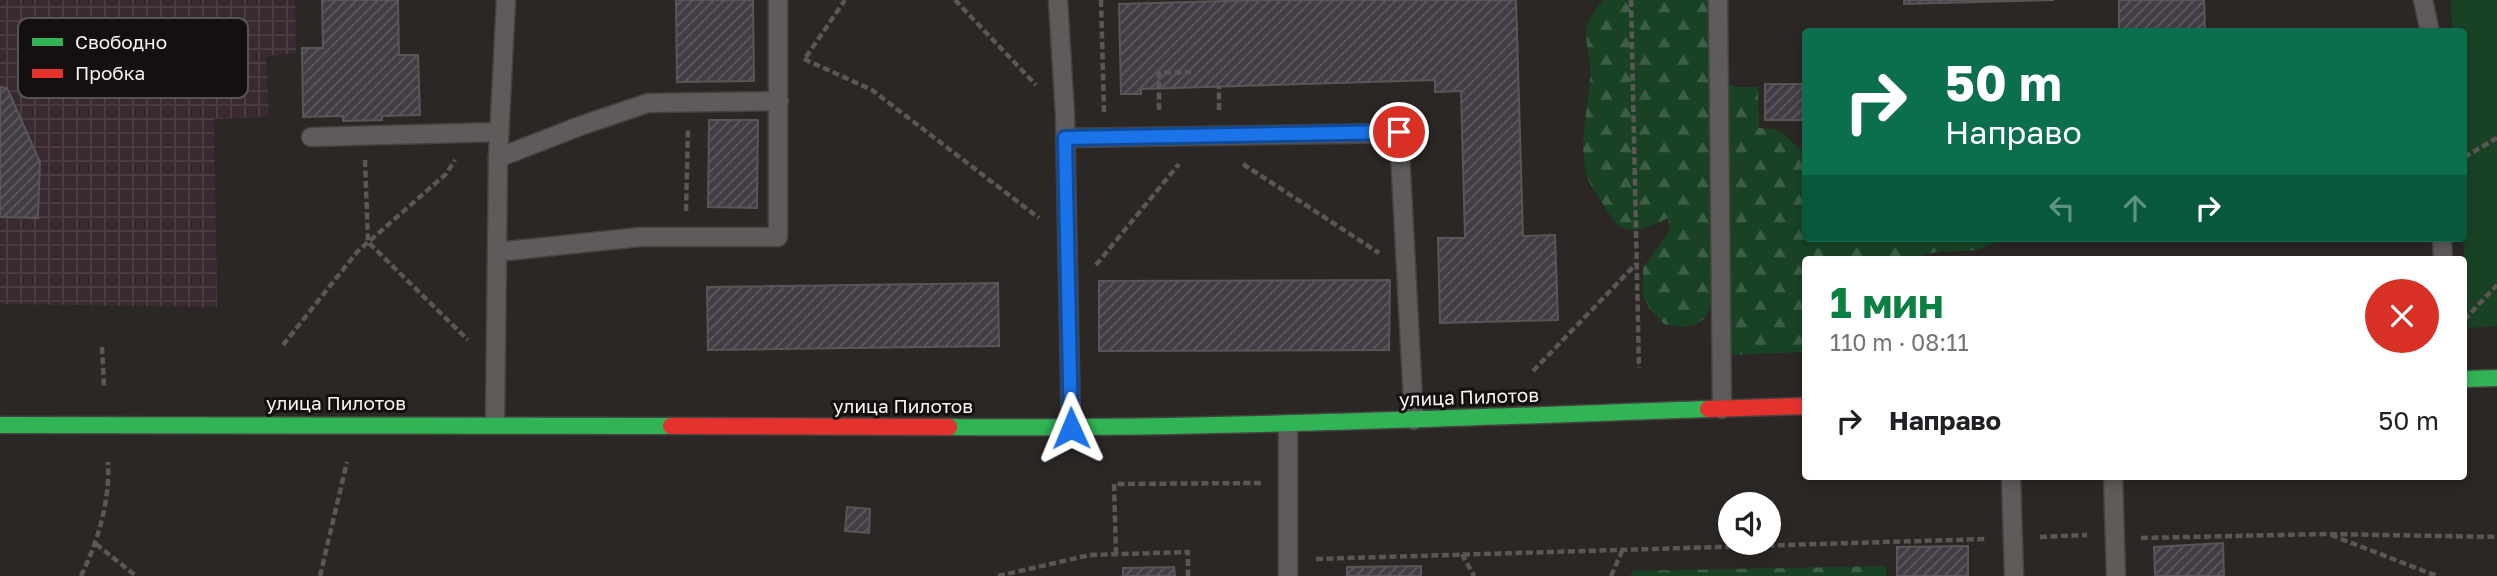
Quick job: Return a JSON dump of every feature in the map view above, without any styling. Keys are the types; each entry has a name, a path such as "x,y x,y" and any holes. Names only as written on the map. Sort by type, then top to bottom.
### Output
{"street":[{"path":"2467,379 2497,378"},
{"name":"улица Пилотов","path":"0,425 1071,428 1288,424 1802,406"}],"lane":[{"path":"495,425 498,158 506,0"},
{"path":"497,252 640,237 778,237 778,0"},
{"path":"1058,0 1065,138 1071,428"},
{"path":"1718,0 1722,409"},
{"path":"2423,0 2429,28"},
{"path":"498,158 648,103 779,102"},
{"path":"311,137 499,132"},
{"path":"1065,138 1399,132 1414,420"},
{"path":"1288,424 1288,576"},
{"path":"2011,480 2014,576"},
{"path":"2113,480 2116,576"}],"path":[{"path":"805,59 845,0"},
{"path":"954,0 1039,88"},
{"path":"1101,0 1105,138"},
{"path":"1631,0 1639,369"},
{"path":"795,55 873,90 1049,226"},
{"path":"1159,137 1159,73 1191,72"},
{"path":"686,237 688,103"},
{"path":"283,345 357,252 446,174 472,133"},
{"path":"364,135 368,242 471,344"},
{"path":"2467,155 2497,138"},
{"path":"1095,267 1179,163"},
{"path":"1243,163 1389,260"},
{"path":"1533,371 1637,263"},
{"path":"2467,317 2497,285"},
{"path":"102,346 104,391"},
{"path":"320,576 348,458"},
{"path":"81,576 96,544 108,481"},
{"path":"1116,554 1114,484 1289,482"},
{"path":"2140,538 2327,534 2497,537"},
{"path":"2327,534 2437,576"},
{"path":"2035,537 2096,535"},
{"path":"1310,559 1988,539"},
{"path":"96,544 136,576"},
{"path":"1611,576 1623,549"},
{"path":"998,576 1090,555 1188,552 1188,576"},
{"path":"1462,554 1474,576"}],"shaded area":[{"path":"0,0 295,0 296,53 266,56 269,117 214,119 217,307 0,304"}],"green space":[{"path":"1604,0 1710,0 1713,294 1706,317 1697,324 1682,327 1664,324 1649,308 1643,294 1643,268 1670,230 1668,218 1639,229 1624,228 1610,216 1587,176 1583,152 1590,66 1586,29 1594,11"},
{"path":"2451,0 2497,0 2497,326 2468,328 2467,256 2464,256 2463,242 2467,242 2467,28 2452,28"},
{"path":"1726,82 1735,87 1758,87 1759,128 1779,130 1802,151 1802,242 1994,242 1981,249 1922,256 1802,256 1802,352 1725,355"},
{"path":"1886,566 1886,576 1630,576 1633,571"}],"building":[{"path":"322,0 398,0 399,55 418,55 420,115 343,121 343,116 303,117 302,48 323,48"},
{"path":"676,0 753,0 754,81 677,82"},
{"path":"1261,0 1516,0 1523,236 1555,235 1558,320 1440,323 1438,238 1465,238 1461,91 1435,92 1435,80 1141,89 1141,94 1121,94 1119,4"},
{"path":"1904,0 2054,0 1904,4"},
{"path":"2119,0 2204,0 2205,28 2119,28"},
{"path":"1765,84 1802,84 1802,120 1765,120"},
{"path":"0,87 7,88 40,162 38,218 0,217"},
{"path":"709,120 758,120 757,208 708,207"},
{"path":"1390,280 1389,350 1099,351 1099,281"},
{"path":"998,283 999,346 708,350 707,287"},
{"path":"847,507 870,509 869,533 845,531"},
{"path":"2223,543 2224,576 2155,576 2154,547"},
{"path":"1968,546 1968,576 1897,576 1897,547"},
{"path":"1421,566 1421,576 1347,576 1347,567"},
{"path":"1174,567 1175,576 1123,576 1123,568"}],"traffic: fast":[{"path":"2467,379 2497,378"},
{"path":"949,427 1234,425 1708,409"},
{"path":"0,425 671,426"}],"traffic: jam":[{"path":"1708,409 1802,406"},
{"path":"671,426 949,427"}],"route":[{"path":"1071,428 1065,138 1399,132"}]}
